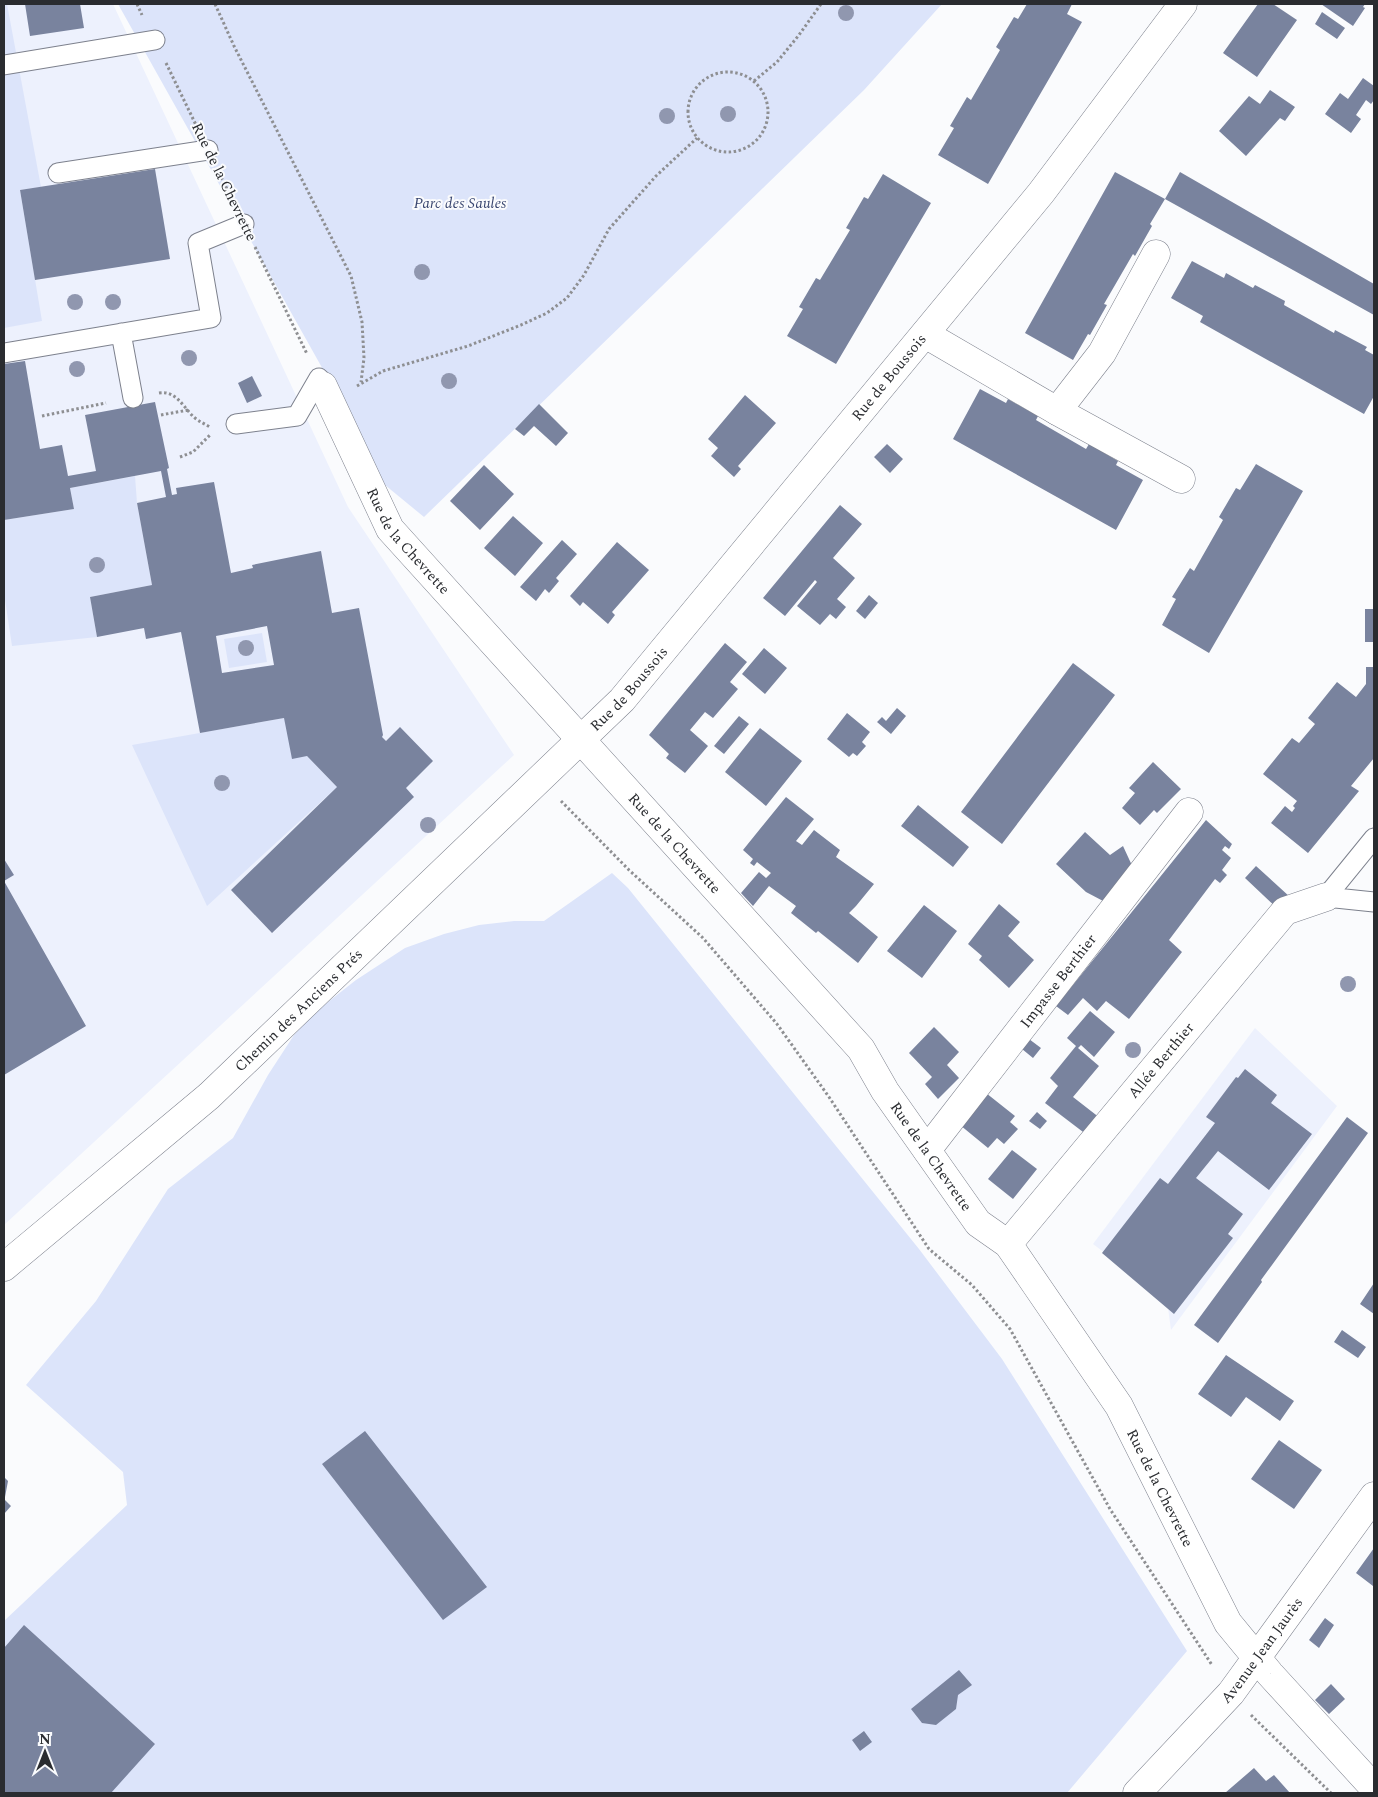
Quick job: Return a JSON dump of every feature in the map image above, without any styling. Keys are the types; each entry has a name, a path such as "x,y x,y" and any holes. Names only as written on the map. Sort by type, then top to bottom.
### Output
{"street":[{"name":"Rue de Boussois","path":"581,739 622,700 1041,193 1182,4"},
{"path":"1057,411 1102,353 1156,254"},
{"path":"925,334 1057,411 1181,479"},
{"name":"Rue de la Chevrette","path":"325,389 390,529 861,1049 886,1091 978,1223 1008,1244 1119,1406 1228,1623 1257,1659 1374,1788"},
{"name":"Chemin des Anciens Prés","path":"4,1268 209,1096 581,739"},
{"name":"Impasse Berthier","path":"927,1150 1189,812"},
{"name":"Allée Berthier","path":"1008,1244 1285,911 1326,897"},
{"name":"Avenue Jean Jaurès","path":"1137,1793 1231,1693 1374,1496"}],"lane":[{"path":"4,65 155,40"},
{"path":"58,173 208,150"},
{"path":"4,353 211,318 198,242 244,224"},
{"path":"121,333 133,398"},
{"path":"236,424 297,416 325,389"},
{"path":"1326,897 1374,838"},
{"path":"1326,897 1374,902"}],"path":[{"name":"Rue de la Chevrette","path":"137,4 325,389"},
{"path":"215,4 234,46 351,276 362,322 364,358 361,382"},
{"path":"754,81 777,62 821,4"},
{"path":"728,71 742,74 754,81 763,92 768,105 768,119 763,132 754,143 743,150 731,152 718,151 706,146 697,138 690,127 687,114 688,102 694,90 702,81 714,74 728,71"},
{"path":"325,389 361,382 382,370 468,346 547,313 567,298 584,275 609,230 662,170 697,138"},
{"path":"161,415 188,410"},
{"path":"180,457 193,452 215,430 236,424"},
{"path":"539,779 629,870 703,938 777,1024 829,1097 929,1249 972,1286 1010,1328 1110,1509 1231,1693 1244,1709 1331,1793"}],"shaded area":[{"path":"4,4 113,4 348,507 514,755 4,1225"},
{"path":"1255,1028 1337,1106 1171,1330 1167,1300 1093,1244"}],"green space":[{"path":"4,4 7,4 41,187 20,190 42,321 4,328"},
{"name":"Parc des Saules","path":"118,4 942,4 864,90 424,517 385,485 325,373"},
{"path":"135,476 137,503 152,585 90,597 97,637 12,646 4,593 4,520 74,509 70,488"},
{"path":"262,633 267,662 229,668 224,639"},
{"path":"284,718 307,756 337,787 207,906 132,745"},
{"path":"612,873 628,888 919,1249 1002,1359 1187,1651 1067,1793 4,1793 4,1621 127,1505 123,1472 26,1385 96,1301 168,1189 233,1138 268,1075 294,1035 314,1013 356,980 405,948 444,934 479,925 514,921 544,921"}],"building":[{"path":"25,4 80,4 84,28 30,36"},
{"path":"1027,4 1072,4 1067,14 1082,22 988,184 938,155 954,128 950,126 967,97 971,100 1000,50 996,47 1014,17 1018,19"},
{"path":"1258,4 1273,4 1297,20 1257,77 1223,53"},
{"path":"1321,4 1365,4 1363,7 1365,8 1353,26"},
{"path":"1322,12 1345,28 1337,39 1315,24"},
{"path":"1363,78 1374,86 1374,100 1371,104 1366,100 1356,115 1361,119 1351,133 1325,114 1340,93 1348,99"},
{"path":"1270,90 1295,107 1285,121 1280,118 1246,156 1219,131 1249,96 1260,104"},
{"path":"155,169 170,259 35,280 20,190"},
{"path":"1115,172 1165,199 1150,224 1152,226 1135,256 1133,254 1104,304 1107,305 1090,335 1088,334 1073,360 1025,333"},
{"path":"1180,172 1374,284 1374,315 1165,199"},
{"path":"883,174 931,203 836,364 787,336 803,309 799,307 816,278 820,280 850,230 846,228 864,197 868,199"},
{"path":"1192,261 1224,278 1226,273 1253,288 1255,285 1285,301 1284,305 1334,333 1335,330 1367,347 1365,350 1374,355 1374,396 1364,414 1200,322 1203,316 1171,298"},
{"path":"25,361 40,449 62,445 68,476 96,471 85,415 155,402 169,468 167,469 172,495 177,494 176,488 214,482 231,573 253,568 252,565 321,551 332,613 359,608 382,737 386,741 400,727 433,761 406,788 414,797 272,933 231,890 337,787 307,756 292,759 284,718 200,733 181,632 146,639 144,628 97,637 90,597 152,585 137,503 166,497 161,471 70,488 74,509 4,520 4,364","holes":["267,626 274,665 222,673 216,636"]},
{"path":"252,376 262,396 247,403 238,383"},
{"path":"980,389 1006,403 1008,399 1038,416 1036,420 1086,449 1089,444 1118,461 1116,465 1143,480 1116,530 953,439"},
{"path":"745,395 776,423 738,466 741,469 734,477 711,456 718,448 708,439"},
{"path":"539,404 568,433 556,446 534,426 524,436 515,429"},
{"path":"887,444 903,459 890,473 874,457"},
{"path":"1256,464 1303,491 1209,653 1162,625 1176,599 1172,597 1190,568 1194,571 1223,520 1219,517 1236,488 1240,490"},
{"path":"484,465 514,494 480,530 450,501"},
{"path":"840,505 862,524 833,558 855,578 837,599 846,607 836,619 830,614 820,625 797,606 817,582 815,580 785,616 763,598"},
{"path":"513,516 543,543 515,576 484,548"},
{"path":"562,540 577,554 556,578 559,581 549,593 545,589 536,601 520,587"},
{"path":"617,542 649,570 612,612 615,615 608,624 583,602 580,606 570,596"},
{"path":"869,595 878,603 865,619 856,611"},
{"path":"1365,609 1374,609 1374,642 1365,642"},
{"path":"725,643 747,662 730,682 738,689 713,718 705,712 690,730 708,746 685,773 666,758 669,754 649,735"},
{"path":"764,648 787,668 765,694 742,674"},
{"path":"1073,663 1115,695 1002,844 961,812"},
{"path":"1366,667 1374,667 1374,758 1351,786 1359,791 1308,853 1271,823 1285,806 1292,812 1295,808 1293,806 1297,801 1263,774 1292,738 1299,743 1315,724 1308,718 1337,682 1356,697 1366,684"},
{"path":"897,708 906,716 891,734 877,722 882,717 886,721"},
{"path":"847,713 870,732 862,742 866,746 857,756 853,753 849,757 827,739"},
{"path":"739,716 749,724 724,754 714,746"},
{"path":"760,728 802,761 766,806 725,772"},
{"path":"1153,762 1181,789 1157,813 1154,810 1140,825 1122,808 1135,793 1129,788"},
{"path":"786,797 814,819 796,841 802,845 814,830 840,850 836,857 874,884 849,913 878,937 858,963 818,931 816,933 791,913 796,906 769,886 753,906 741,893 759,872 766,878 771,873 757,862 754,866 750,863 753,859 743,850"},
{"path":"918,805 969,847 953,867 901,826"},
{"path":"1206,820 1232,844 1229,849 1225,846 1222,850 1231,858 1222,870 1227,875 1220,883 1215,879 1169,940 1182,952 1129,1019 1106,1001 1097,1011 1083,998 1068,1015 1056,1006"},
{"path":"1085,832 1110,855 1123,846 1135,872 1105,902 1086,892 1056,864"},
{"path":"4,859 14,875 4,881"},
{"path":"1256,866 1290,897 1279,910 1245,878"},
{"path":"4,881 86,1026 4,1075"},
{"path":"999,904 1020,922 1008,936 1034,960 1009,988 979,960 982,956 968,944"},
{"path":"924,905 957,931 922,978 887,951"},
{"path":"1090,1011 1115,1032 1094,1057 1081,1045 1078,1048 1099,1066 1073,1097 1100,1118 1087,1135 1045,1103 1058,1086 1050,1078 1076,1046 1067,1038"},
{"path":"934,1027 959,1052 947,1065 959,1078 938,1099 925,1084 932,1077 909,1053"},
{"path":"1029,1039 1041,1048 1033,1058 1022,1049"},
{"path":"1245,1069 1277,1095 1271,1103 1312,1134 1269,1190 1218,1151 1196,1178 1243,1214 1228,1234 1233,1238 1174,1314 1102,1253 1160,1178 1168,1184 1215,1123 1206,1117 1236,1077 1238,1078"},
{"path":"986,1093 1015,1116 1010,1122 1018,1129 1004,1144 997,1138 988,1148 960,1125"},
{"path":"1037,1112 1047,1121 1040,1129 1029,1121"},
{"path":"1347,1117 1368,1133 1261,1280 1262,1282 1218,1343 1194,1325"},
{"path":"1012,1150 1037,1169 1013,1199 988,1179"},
{"path":"1374,1283 1374,1314 1360,1304"},
{"path":"1342,1330 1366,1347 1358,1358 1334,1342"},
{"path":"1226,1355 1294,1401 1280,1421 1246,1397 1231,1417 1198,1394"},
{"path":"365,1431 487,1587 443,1620 322,1464"},
{"path":"1279,1440 1322,1470 1294,1509 1251,1479"},
{"path":"4,1477 8,1481 5,1497 4,1497"},
{"path":"4,1499 11,1506 4,1514"},
{"path":"1374,1548 1374,1585 1373,1586 1356,1573"},
{"path":"1325,1618 1334,1625 1319,1648 1309,1640"},
{"path":"24,1625 155,1744 111,1793 4,1793 4,1648"},
{"path":"959,1670 972,1685 958,1695 956,1709 936,1725 922,1723 911,1709"},
{"path":"1331,1684 1345,1699 1329,1714 1315,1700"},
{"path":"864,1731 872,1742 860,1751 852,1740"},
{"path":"1254,1768 1266,1781 1274,1775 1290,1793 1225,1793"}]}
